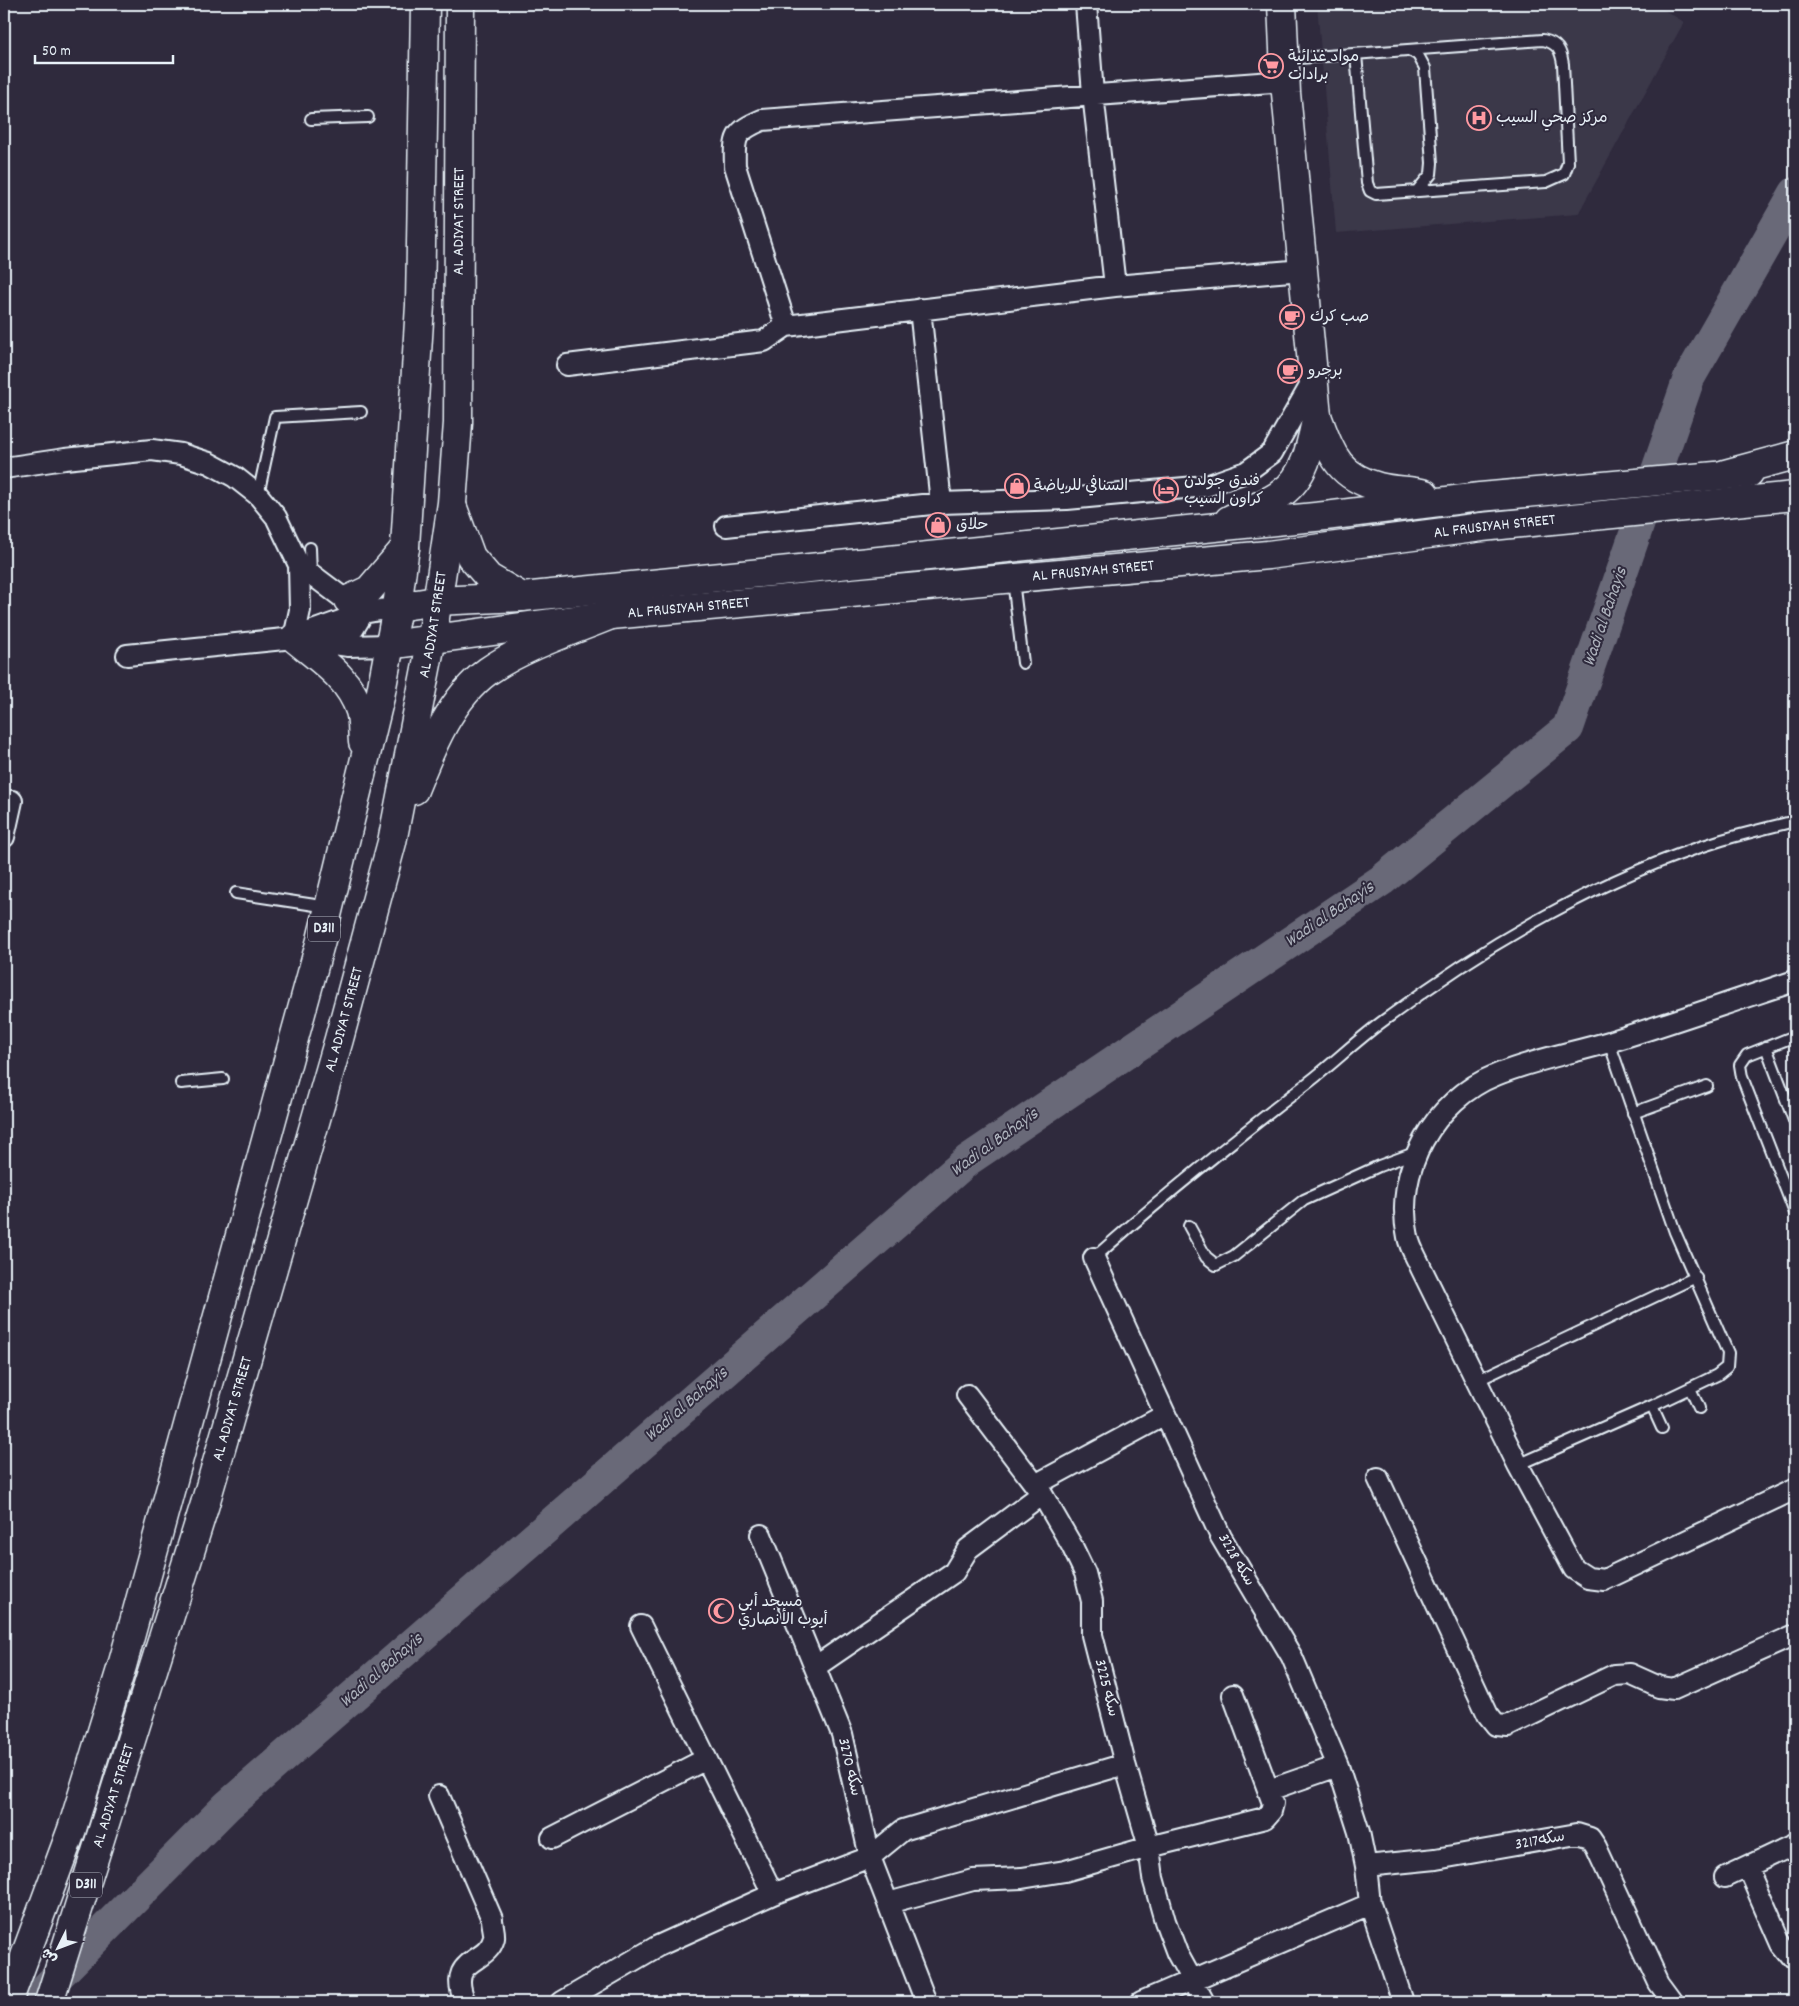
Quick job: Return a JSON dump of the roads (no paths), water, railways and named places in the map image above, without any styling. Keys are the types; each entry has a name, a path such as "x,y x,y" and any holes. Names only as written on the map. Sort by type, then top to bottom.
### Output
{"main road":[{"name":"AL ADIYAT STREET","path":"8,2002 72,1829 122,1666 329,907 365,763 390,644 406,547 420,305 426,4"},
{"name":"AL ADIYAT STREET","path":"49,2002 205,1504 339,1039 392,842 432,638 452,503 458,423 460,4"},
{"path":"1282,4 1285,70 1317,416 1337,464 1354,477 1380,488 1423,493 1452,501"},
{"path":"1218,526 1251,508 1281,495 1295,483 1305,462 1317,416"},
{"path":"1725,474 1795,455"},
{"name":"AL FRUSIYAH STREET","path":"397,607 436,602 522,598 1480,497 1795,469"},
{"name":"AL FRUSIYAH STREET","path":"390,644 611,615 1268,556 1482,527 1795,496"},
{"path":"452,503 471,557 488,578 522,598"},
{"path":"355,607 406,547"},
{"path":"392,842 444,723 467,690 488,671 516,656 611,615"},
{"path":"294,638 337,675 353,694 360,712 365,763"}],"street":[{"path":"1086,4 1093,94 1115,286"},
{"path":"786,326 735,166 735,144 743,128 762,120 1093,94 1285,70"},
{"path":"567,365 764,341 786,326 1115,286 1303,270"},
{"path":"920,309 941,503"},
{"path":"726,526 941,503 1067,500 1206,486 1246,472 1272,453 1313,381"},
{"path":"4,468 65,459 152,450 181,454 209,463 235,477 258,495 276,517 305,570 355,607"},
{"path":"294,638 305,570"},
{"path":"334,644 354,628 355,607"},
{"path":"294,638 355,607 397,607"},
{"path":"127,655 294,638 348,646 390,644"},
{"path":"4,837 12,801"},
{"path":"1795,981 1609,1042 1496,1074 1471,1087 1449,1105 1431,1127 1418,1152 1408,1179 1405,1208 1408,1238 1518,1465 1574,1569 1588,1578 1604,1580 1795,1489"},
{"name":"سكه 3228","path":"1094,1258 1221,1537 1292,1657 1338,1766 1359,1832 1366,1866 1370,1904 1403,2002"},
{"name":"سكه 3225","path":"968,1395 1038,1489 1072,1546 1085,1573 1092,1601 1092,1636 1125,1764 1149,1846 1153,1878 1164,1921 1191,1980 1204,2002"},
{"path":"814,1667 954,1572 968,1549 1038,1489 1166,1415"},
{"path":"1378,1478 1488,1715 1496,1725 1508,1726 1614,1675 1630,1674 1659,1687 1674,1688 1795,1635"},
{"name":"سكه 3270","path":"761,1535 842,1734 870,1857 888,1903 919,2000"},
{"path":"641,1626 773,1894"},
{"path":"888,1903 973,1880 1022,1878 1065,1871 1149,1846 1265,1818 1271,1811 1273,1803 1233,1695"},
{"path":"552,1838 706,1759"},
{"path":"562,2002 658,1946 773,1894 870,1857 904,1830 1125,1764"},
{"path":"1269,1790 1338,1766"},
{"path":"439,1796 492,1919 494,1938 487,1949 465,1967 459,1978 465,2002"},
{"name":"سكه3217","path":"1366,1866 1461,1855 1578,1834 1590,1838 1596,1847 1659,1983 1673,2002"},
{"path":"1724,1877 1795,1844"},
{"path":"1747,1867 1781,1944 1795,1961"},
{"path":"1141,2002 1370,1904"}],"lane":[{"path":"1285,70 1356,54 1543,40 1555,43 1559,48 1563,64 1568,163 1561,177 1546,182 1376,194 1370,191 1367,183 1356,54"},
{"path":"1408,50 1418,55 1425,68 1432,163 1431,174 1417,191"},
{"path":"311,119 368,117"},
{"path":"258,495 275,416 361,412"},
{"path":"305,570 310,548"},
{"path":"1013,579 1023,663"},
{"path":"1094,1258 1151,1207 1388,1017 1463,964 1538,921 1616,882 1722,840 1795,821"},
{"path":"236,893 329,907"},
{"path":"1795,1036 1747,1055 1740,1065 1740,1071 1795,1213"},
{"path":"1518,1465 1652,1406 1723,1372 1727,1367 1728,1358 1696,1277 1675,1232 1609,1042"},
{"path":"1766,1047 1795,1123"},
{"path":"181,1083 223,1079"},
{"path":"1633,1113 1707,1086"},
{"path":"1189,1226 1206,1257 1216,1265 1234,1256 1304,1200 1379,1166 1418,1152"},
{"path":"1476,1381 1696,1277"},
{"path":"1690,1388 1699,1408"},
{"path":"1652,1406 1662,1428"}],"waterway":[{"name":"Wadi al Bahayis","path":"32,2002 227,1806 968,1160 1382,880 1568,728 1689,378 1795,193"}],"place":[{"name":"مواد غذائية برادات","path":"1271,66"},
{"name":"مركز صحي السيب","path":"1479,118"},
{"name":"صب كرك","path":"1292,317"},
{"name":"برجرو","path":"1290,371"},
{"name":"السنافي للرياضة","path":"1017,486"},
{"name":"فندق جولدن كراون السيب","path":"1166,490"},
{"name":"حلاق","path":"938,525"},
{"name":"مسجد أبي أيوب الأنصاري","path":"721,1611"}]}
